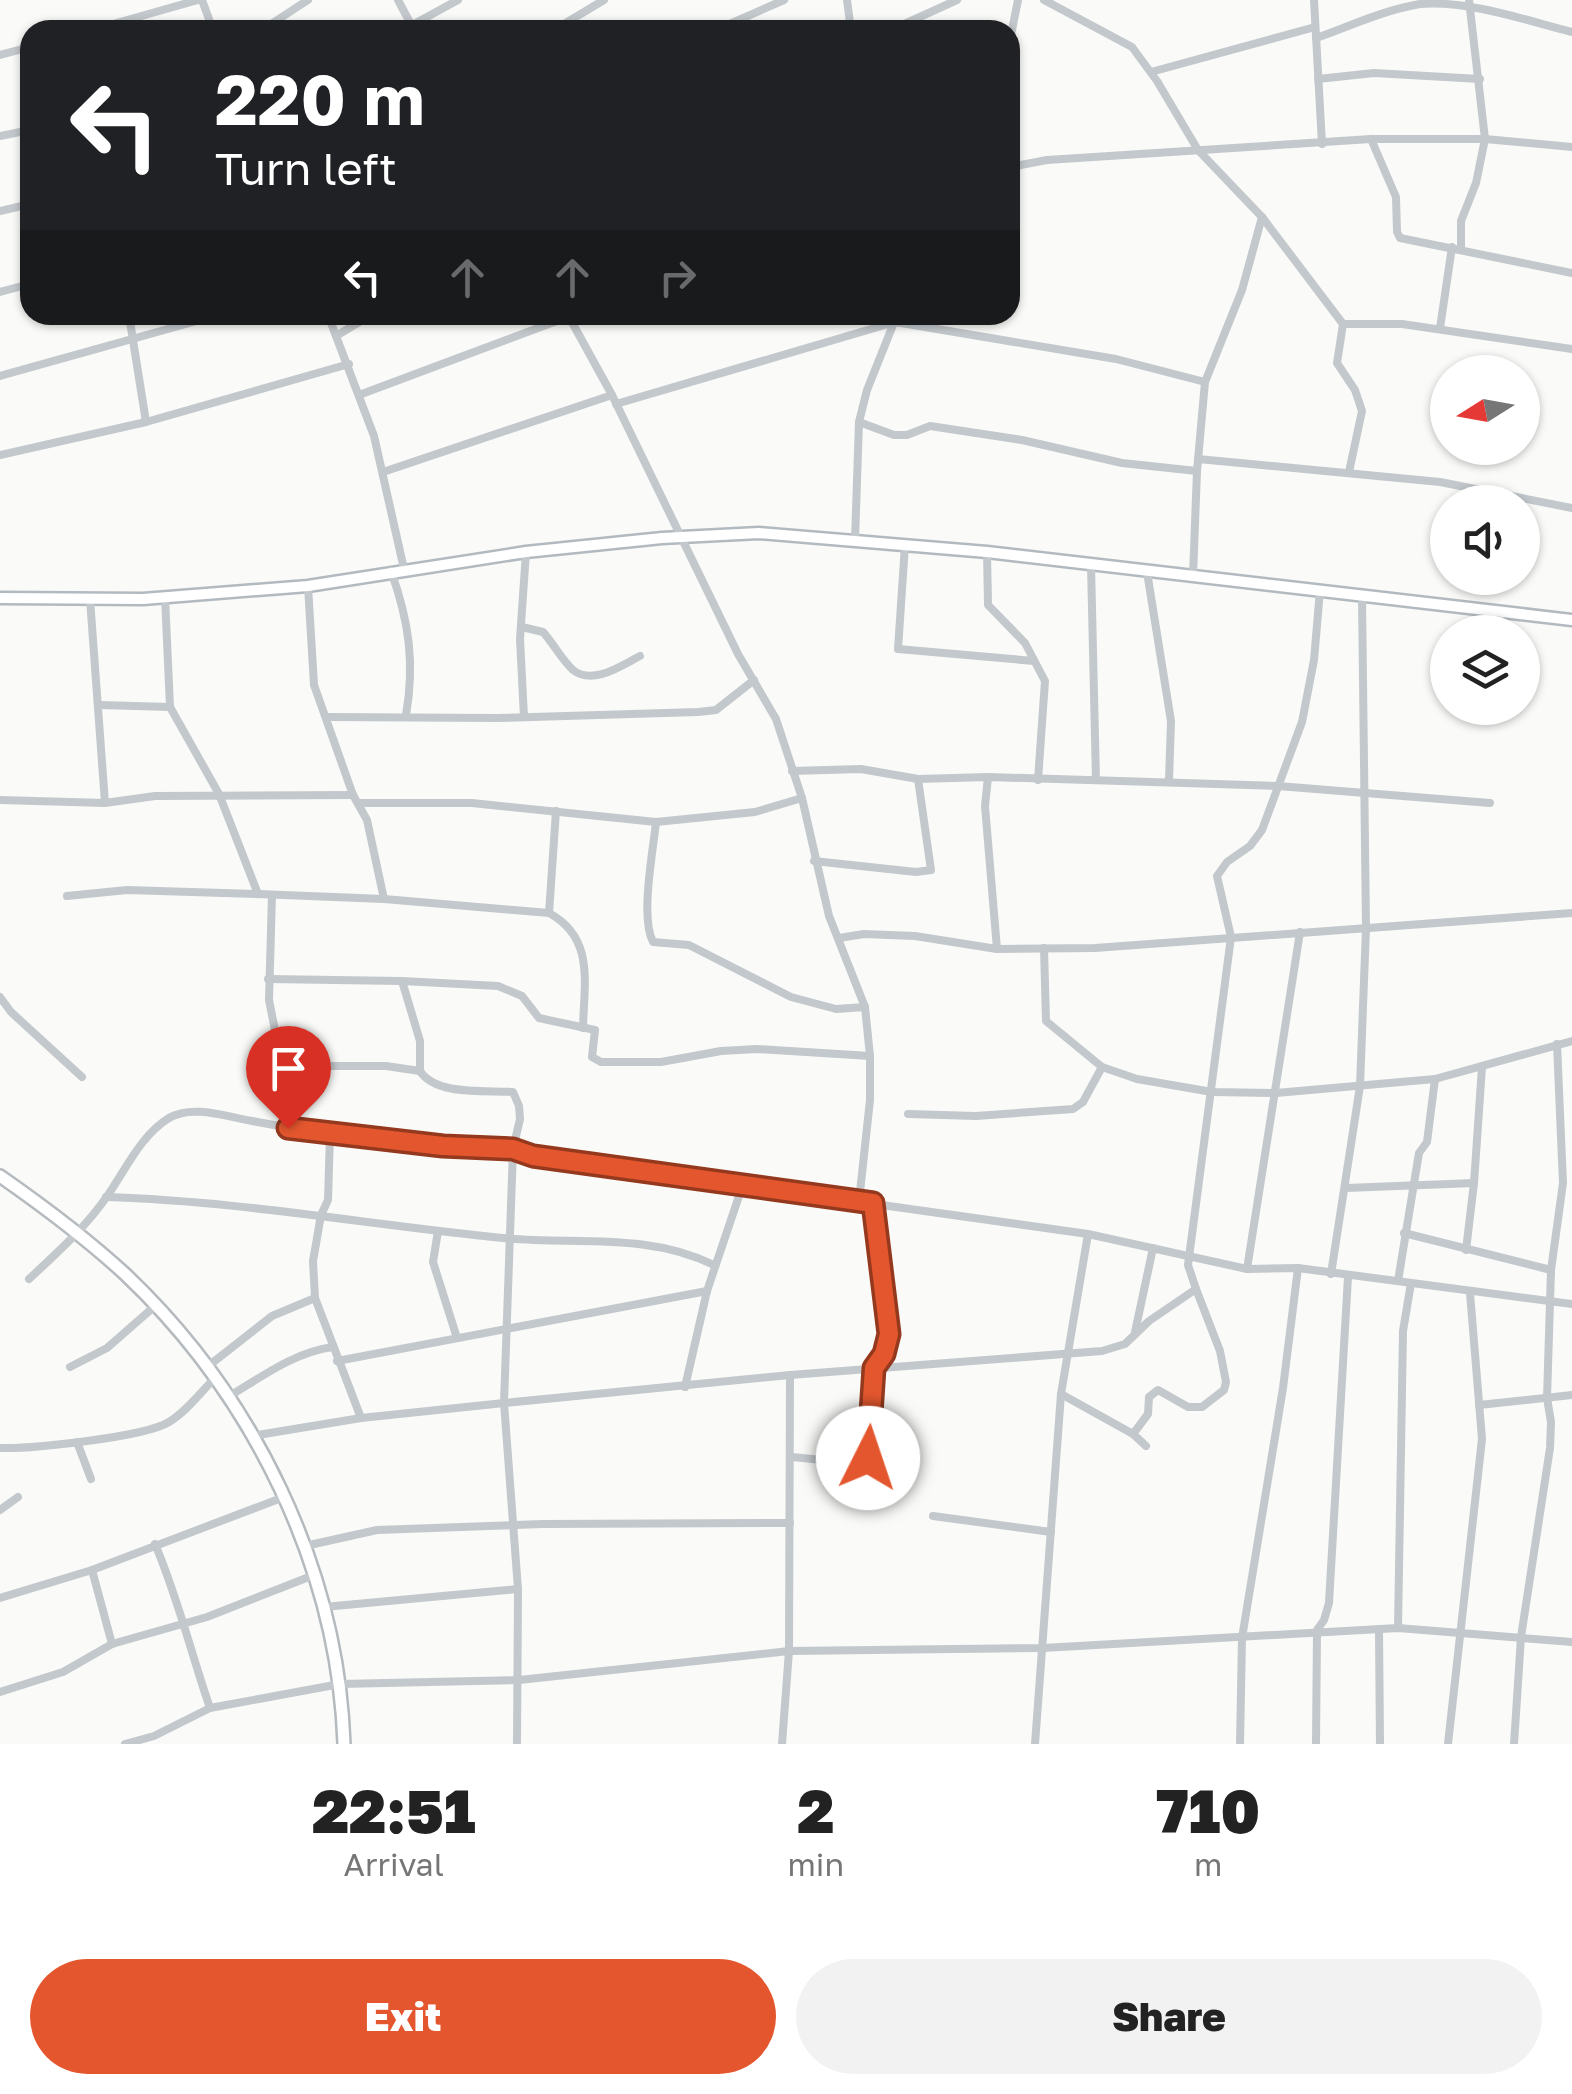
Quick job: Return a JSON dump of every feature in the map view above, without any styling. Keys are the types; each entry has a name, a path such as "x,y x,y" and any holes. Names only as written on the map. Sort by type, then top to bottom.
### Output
{"main road":[{"path":"0,1176 125,1274 206,1367 252,1436 284,1497 324,1607 340,1684 344,1744"}],"street":[{"path":"128,20 200,0"},
{"path":"277,20 308,0"},
{"path":"423,20 458,0"},
{"path":"571,20 604,0"},
{"path":"739,20 784,0"},
{"path":"913,20 957,0"},
{"path":"1044,0 1132,46 1198,150 1262,217 1342,324 1337,363 1355,390 1362,412 1348,472"},
{"path":"1314,0 1322,144"},
{"path":"1316,38 1419,4 1470,3 1572,32"},
{"path":"1440,328 1461,221 1476,184 1485,138 1470,3"},
{"path":"1151,72 1316,26"},
{"path":"1318,79 1412,74 1480,79"},
{"path":"1020,165 1047,160 1371,139 1485,138 1572,147"},
{"path":"1371,139 1396,197 1398,236 1572,273"},
{"path":"1193,576 1196,470 1205,382 1242,290 1262,217"},
{"path":"1342,324 1440,328 1572,349"},
{"path":"131,325 146,422"},
{"path":"0,376 181,325"},
{"path":"332,325 360,395 383,472 404,569"},
{"path":"336,336 355,325"},
{"path":"360,395 544,325"},
{"path":"575,325 776,719 802,798 829,916 865,1007 870,1100 858,1200"},
{"path":"383,472 872,325"},
{"path":"855,540 859,422 867,390 893,325"},
{"path":"934,325 1116,359 1205,382"},
{"path":"0,455 146,422 349,364"},
{"path":"859,422 900,436 930,426 1022,440 1122,463 1196,470"},
{"path":"1198,459 1440,482 1572,508"},
{"path":"0,598 165,598 308,586 526,552 682,536 759,533 904,543 1572,620"},
{"path":"904,543 898,649 1034,661"},
{"path":"524,717 522,627 526,552"},
{"path":"987,552 988,606 1024,643 1045,681 1038,780"},
{"path":"1091,565 1096,780"},
{"path":"391,571 407,618 411,674 406,715"},
{"path":"1147,572 1171,720 1169,781"},
{"path":"308,586 314,685 366,820 384,899"},
{"path":"1133,1434 1148,1414 1150,1397 1158,1390 1188,1407 1202,1407 1224,1390 1226,1382 1220,1351 1196,1289 1189,1258 1231,937 1217,876 1227,862 1256,838 1302,722 1314,660 1320,590"},
{"path":"1331,1274 1360,1086 1366,928 1362,596"},
{"path":"165,598 170,707 219,794 258,894"},
{"path":"90,599 105,803"},
{"path":"522,627 543,632 574,670 582,674 610,672 640,656"},
{"path":"327,717 524,717 716,710 754,680"},
{"path":"99,705 170,707"},
{"path":"792,771 861,769 918,779 1169,781 1364,791 1490,803"},
{"path":"988,777 984,806 997,950"},
{"path":"814,861 916,872 931,870 918,779"},
{"path":"0,800 105,803 219,794 472,803 656,822 755,812 802,798"},
{"path":"549,913 556,811"},
{"path":"656,822 649,900 649,934 653,942 689,946 712,954 791,997 836,1009 865,1007"},
{"path":"67,896 127,890 258,894 384,899 549,913 568,923 583,956 583,1028"},
{"path":"272,895 269,1000 282,1066 288,1128"},
{"path":"839,938 864,934 915,936 997,950 1095,948 1572,912"},
{"path":"1247,1269 1300,932"},
{"path":"1044,948 1046,1022 1102,1067 1138,1079 1212,1092 1276,1093 1360,1086 1435,1079 1572,1041"},
{"path":"268,978 498,986 522,996 539,1018 596,1032 592,1056 601,1062 660,1062 757,1049 870,1056"},
{"path":"402,980 420,1041 420,1070 426,1080 439,1086 512,1092 519,1106 513,1149 504,1403 518,1589 517,1744"},
{"path":"0,997 11,1012 82,1077"},
{"path":"0,1018 11,1012"},
{"path":"1514,1744 1521,1637 1550,1448 1547,1398 1551,1270 1562,1183 1557,1044"},
{"path":"282,1066 386,1066 420,1070"},
{"path":"908,1114 976,1116 1073,1109 1083,1102 1102,1067"},
{"path":"1466,1250 1482,1068"},
{"path":"1398,1281 1420,1152 1429,1133 1435,1079"},
{"path":"29,1280 76,1234 126,1164 164,1122 176,1114 200,1112 330,1133 443,1146 513,1149 533,1156 742,1187 1088,1234 1247,1269 1298,1268 1572,1304"},
{"path":"330,1133 328,1200 321,1214 313,1261 315,1298 361,1418"},
{"path":"1346,1188 1474,1183"},
{"path":"685,1386 714,1265 742,1187"},
{"path":"106,1197 321,1214 510,1238 665,1246 714,1265"},
{"path":"792,1457 866,1462 875,1368 889,1334 873,1203"},
{"path":"438,1231 433,1262 457,1338"},
{"path":"1404,1233 1551,1270"},
{"path":"1035,1744 1061,1394 1088,1234"},
{"path":"1134,1333 1152,1248"},
{"path":"1240,1744 1242,1638 1284,1388 1298,1268"},
{"path":"1316,1744 1317,1630 1329,1603 1348,1277"},
{"path":"1398,1628 1403,1331 1412,1283"},
{"path":"252,1436 361,1418 504,1403 790,1375 1068,1355 1120,1347 1196,1289"},
{"path":"338,1361 707,1291"},
{"path":"1448,1744 1482,1439 1470,1293"},
{"path":"206,1367 272,1316 315,1298"},
{"path":"70,1367 108,1348 156,1306"},
{"path":"228,1398 291,1359 332,1347"},
{"path":"782,1744 789,1652 790,1375"},
{"path":"0,1448 77,1442 166,1424 214,1380"},
{"path":"1061,1394 1133,1434 1146,1446"},
{"path":"1479,1405 1572,1395"},
{"path":"77,1442 91,1479"},
{"path":"0,1510 18,1497"},
{"path":"0,1598 92,1570 284,1497"},
{"path":"933,1516 1051,1532"},
{"path":"304,1546 378,1530 790,1524"},
{"path":"155,1544 177,1598 210,1708"},
{"path":"92,1570 112,1644"},
{"path":"0,1692 63,1672 112,1644 183,1624 314,1575"},
{"path":"324,1607 518,1589"},
{"path":"126,1744 154,1736 210,1708 340,1684 519,1680 789,1652 1042,1648 1398,1628 1572,1642"},
{"path":"1379,1629 1380,1744"}],"route":[{"path":"288,1128 443,1146 513,1149 533,1156 873,1203 889,1334 884,1354 874,1368 868,1458"}]}
